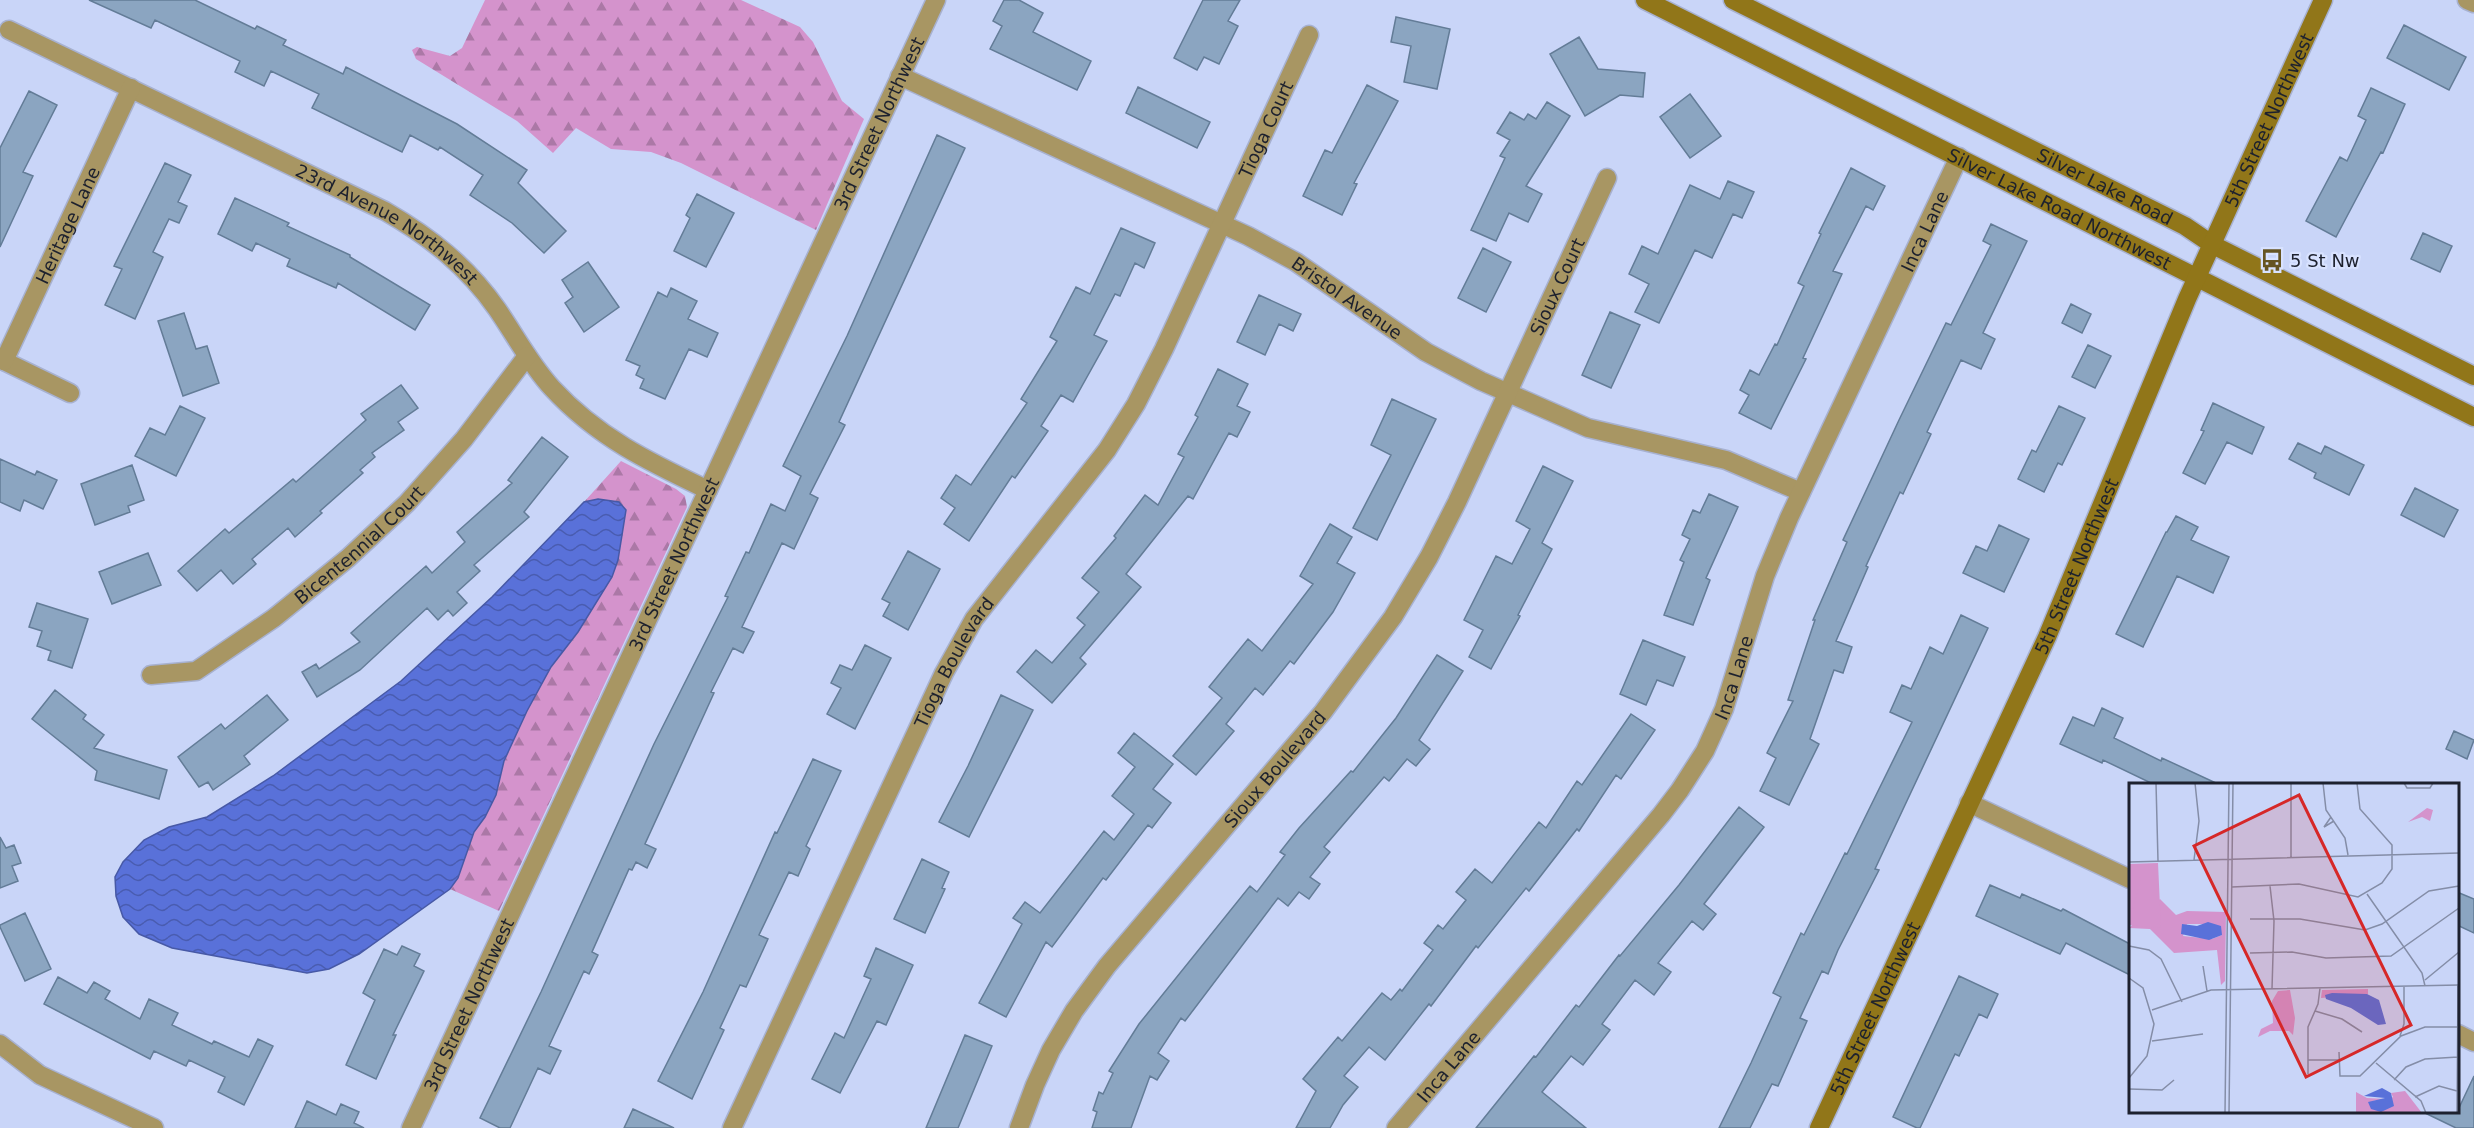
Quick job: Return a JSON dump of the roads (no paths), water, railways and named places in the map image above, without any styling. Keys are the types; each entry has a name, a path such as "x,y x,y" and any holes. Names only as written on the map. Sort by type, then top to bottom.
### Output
{"main road":[{"name":"Silver Lake Road Northwest","path":"1645,0 2474,417"},
{"name":"Silver Lake Road","path":"1733,0 2185,226 2213,244 2474,376"},
{"name":"5th Street Northwest","path":"1820,1128 2047,636 2187,299 2323,0"}],"street":[{"name":"3rd Street Northwest","path":"411,1128 936,0"},
{"path":"2468,0 2474,3"},
{"name":"23rd Avenue Northwest","path":"9,30 385,211 418,230 449,254 476,282 527,356 551,387 578,414 608,438 646,460 708,490"},
{"name":"Tioga Court","path":"1222,224 1309,35"},
{"name":"Bristol Avenue","path":"900,76 1222,224 1296,262 1426,352 1507,393 1588,428 1726,460 1801,492"},
{"name":"Heritage Lane","path":"70,393 2,360 131,88"},
{"name":"Inca Lane","path":"1396,1128 1680,790 1705,751 1724,709 1765,576 1801,492 1959,157"},
{"name":"Sioux Court","path":"1507,393 1607,177"},
{"name":"Tioga Boulevard","path":"732,1128 944,673 974,619 1107,450 1136,404 1222,224"},
{"name":"Bicentennial Court","path":"151,675 196,671 274,618 348,558 407,502 464,439 527,356"},
{"name":"Sioux Boulevard","path":"1019,1128 1051,1050 1074,1011 1107,966 1323,712 1393,617 1434,548 1507,393"},
{"path":"1969,803 2129,879"},
{"path":"2459,1035 2474,1042"},
{"path":"0,1044 40,1075 154,1128"}],"water":[{"path":"598,499 619,502 626,510 618,560 612,577 578,632 551,667 527,711 504,761 496,795 474,832 458,878 450,889 359,954 329,969 307,973 172,948 139,934 123,917 116,896 115,877 123,862 144,840 169,827 207,817 273,776 401,681 492,597 584,502"}],"place":[{"name":"5 St Nw","path":"2272,260"}]}
